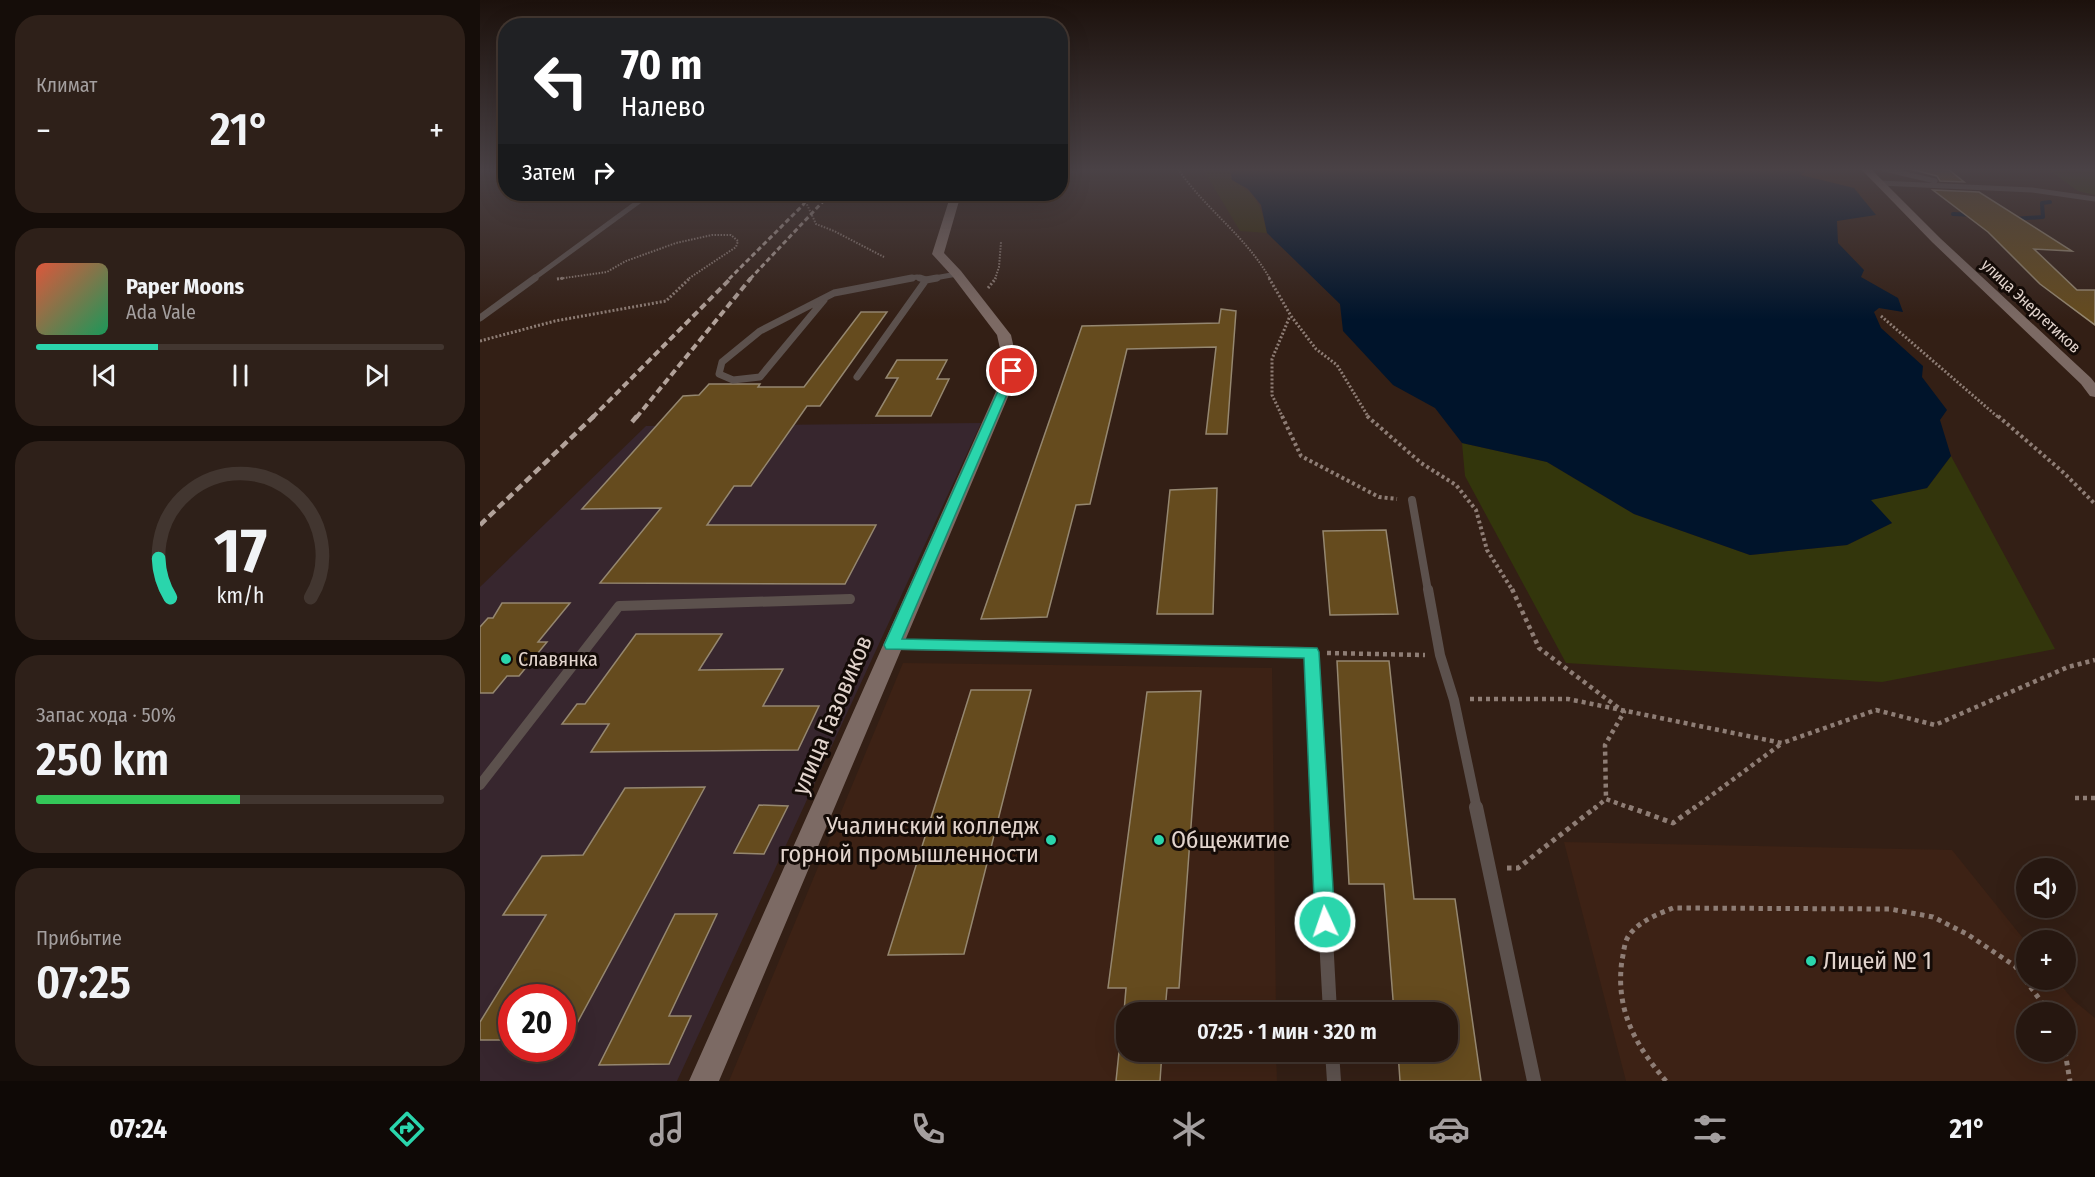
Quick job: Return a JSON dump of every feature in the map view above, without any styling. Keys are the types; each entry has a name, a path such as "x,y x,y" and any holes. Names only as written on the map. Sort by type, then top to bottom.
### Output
{"street":[{"path":"948,219 938,254 975,298"},
{"name":"улица Энергетиков","path":"1918,219 1936,240 2086,381 2095,393"},
{"name":"улица Газовиков","path":"704,1081 1012,371 1004,335 975,298"}],"lane":[{"path":"480,318 615,219"},
{"path":"824,300 760,377 733,380 719,374 722,362 760,331 834,293 917,277 926,280 957,274"},
{"path":"857,377 926,280"},
{"path":"1412,501 1440,655 1454,700 1534,1081"},
{"path":"480,785 619,606 850,599"},
{"path":"892,645 1311,652 1329,1002"},
{"path":"1333,1062 1334,1081"}],"path":[{"path":"814,219 816,224 837,230 884,257"},
{"path":"1222,219 1257,256 1291,316 1316,349 1337,365 1366,415 1421,463 1456,486 1476,510 1487,550 1514,593 1539,648 1624,712"},
{"path":"480,341 555,321 666,301 686,281 736,247 738,241 732,235 712,235 676,243 626,261 607,273 533,281"},
{"path":"975,298 992,284 1000,267 1002,242"},
{"path":"1291,316 1272,359 1272,395 1301,456 1379,497 1412,501"},
{"path":"1881,316 2064,473 2095,504"},
{"path":"1311,652 1440,655"},
{"path":"1606,799 1673,823 1782,743 1876,710 1935,725 2068,667 2095,660"},
{"path":"1454,700 1568,699 1782,743"},
{"path":"1606,799 1605,745 1624,712"},
{"path":"2075,798 2095,798"},
{"path":"1490,868 1518,868 1606,799"},
{"path":"1666,1081 1650,1064 1626,1026 1618,978 1628,936 1646,920 1673,909 1890,909 1933,917 1967,933 2015,966 2042,1002"},
{"path":"2067,1062 2070,1081"}],"shaded area":[{"path":"981,423 677,1081 480,1081 480,587 646,426"},
{"name":"Учалинский колледж горной промышленности","path":"903,663 1272,668 1276,1002 1116,1002 1116,1062 1276,1062 1277,1081 729,1081"},
{"name":"Лицей № 1","path":"1564,842 1952,850 2016,930 2016,990 2065,990 2075,1002 2016,1002 2016,1062 2076,1062 2076,1002 2095,1018 2095,1081 1626,1081"}],"green space":[{"path":"1462,443 1547,462 1634,514 1750,555 1847,545 1892,523 1870,500 1927,488 1951,456 2055,649 1882,682 1566,663 1465,476"}],"sand":[{"path":"1233,219 1264,219 1267,233 1240,231"}],"water":[{"path":"1264,219 1847,219 1837,221 1838,243 1864,270 1861,277 1898,298 1903,312 1879,308 1874,312 1881,328 1923,366 1922,377 1947,410 1940,420 1951,456 1927,488 1871,500 1892,523 1847,545 1750,555 1634,514 1547,462 1462,443 1435,408 1393,385 1343,331 1340,304 1267,233"}],"building":[{"path":"1972,219 2022,219 2072,251 2034,249 2077,290 2095,290 2095,325 2040,284 1988,232"},
{"path":"1221,309 1236,311 1227,434 1206,434 1216,347 1127,349 1090,504 1076,505 1047,617 981,619 1082,326 1219,323"},
{"path":"861,312 887,312 820,406 807,406 751,486 734,486 707,525 876,525 845,584 600,583 661,508 582,509 683,396 699,395 709,384 804,387"},
{"path":"897,360 947,360 937,379 949,379 931,416 876,416 898,378 886,378"},
{"path":"1217,488 1213,614 1157,614 1170,490"},
{"path":"1386,530 1398,614 1330,615 1323,531"},
{"name":"Славянка","path":"502,603 570,603 538,642 547,642 519,676 507,676 493,693 480,693 480,627 488,618 493,618"},
{"path":"636,634 722,634 699,670 783,669 763,706 819,706 798,750 591,752 609,724 562,724 577,704 585,704"},
{"path":"1337,661 1389,661 1414,899 1455,899 1481,1081 1400,1081 1399,1062 1458,1062 1458,1002 1393,1002 1384,884 1349,884"},
{"path":"971,690 1031,690 964,954 888,955"},
{"name":"Общежитие","path":"1201,691 1179,988 1167,988 1166,1002 1125,1002 1126,988 1108,988 1147,692"},
{"path":"705,787 576,1025 576,984 503,984 546,915 503,915 542,856 583,855 625,788"},
{"path":"759,805 788,806 764,854 734,853"},
{"path":"675,914 717,914 669,1016 691,1016 669,1064 599,1065"},
{"path":"498,993 498,1040 480,1040 480,1022"},
{"path":"1118,1062 1161,1062 1160,1081 1116,1081"}],"railway":[{"path":"729,279 789,219"},
{"path":"750,279 806,219"},
{"path":"594,416 731,278"},
{"path":"636,418 751,278"},
{"path":"480,525 594,416"},
{"path":"632,422 637,416"}],"place":[{"name":"Славянка","path":"506,659"},
{"name":"Учалинский колледж горной промышленности","path":"1051,840"},
{"name":"Общежитие","path":"1159,840"},
{"name":"Лицей № 1","path":"1811,961"}],"route":[{"path":"1012,371 892,645 1311,652 1325,922"}]}
